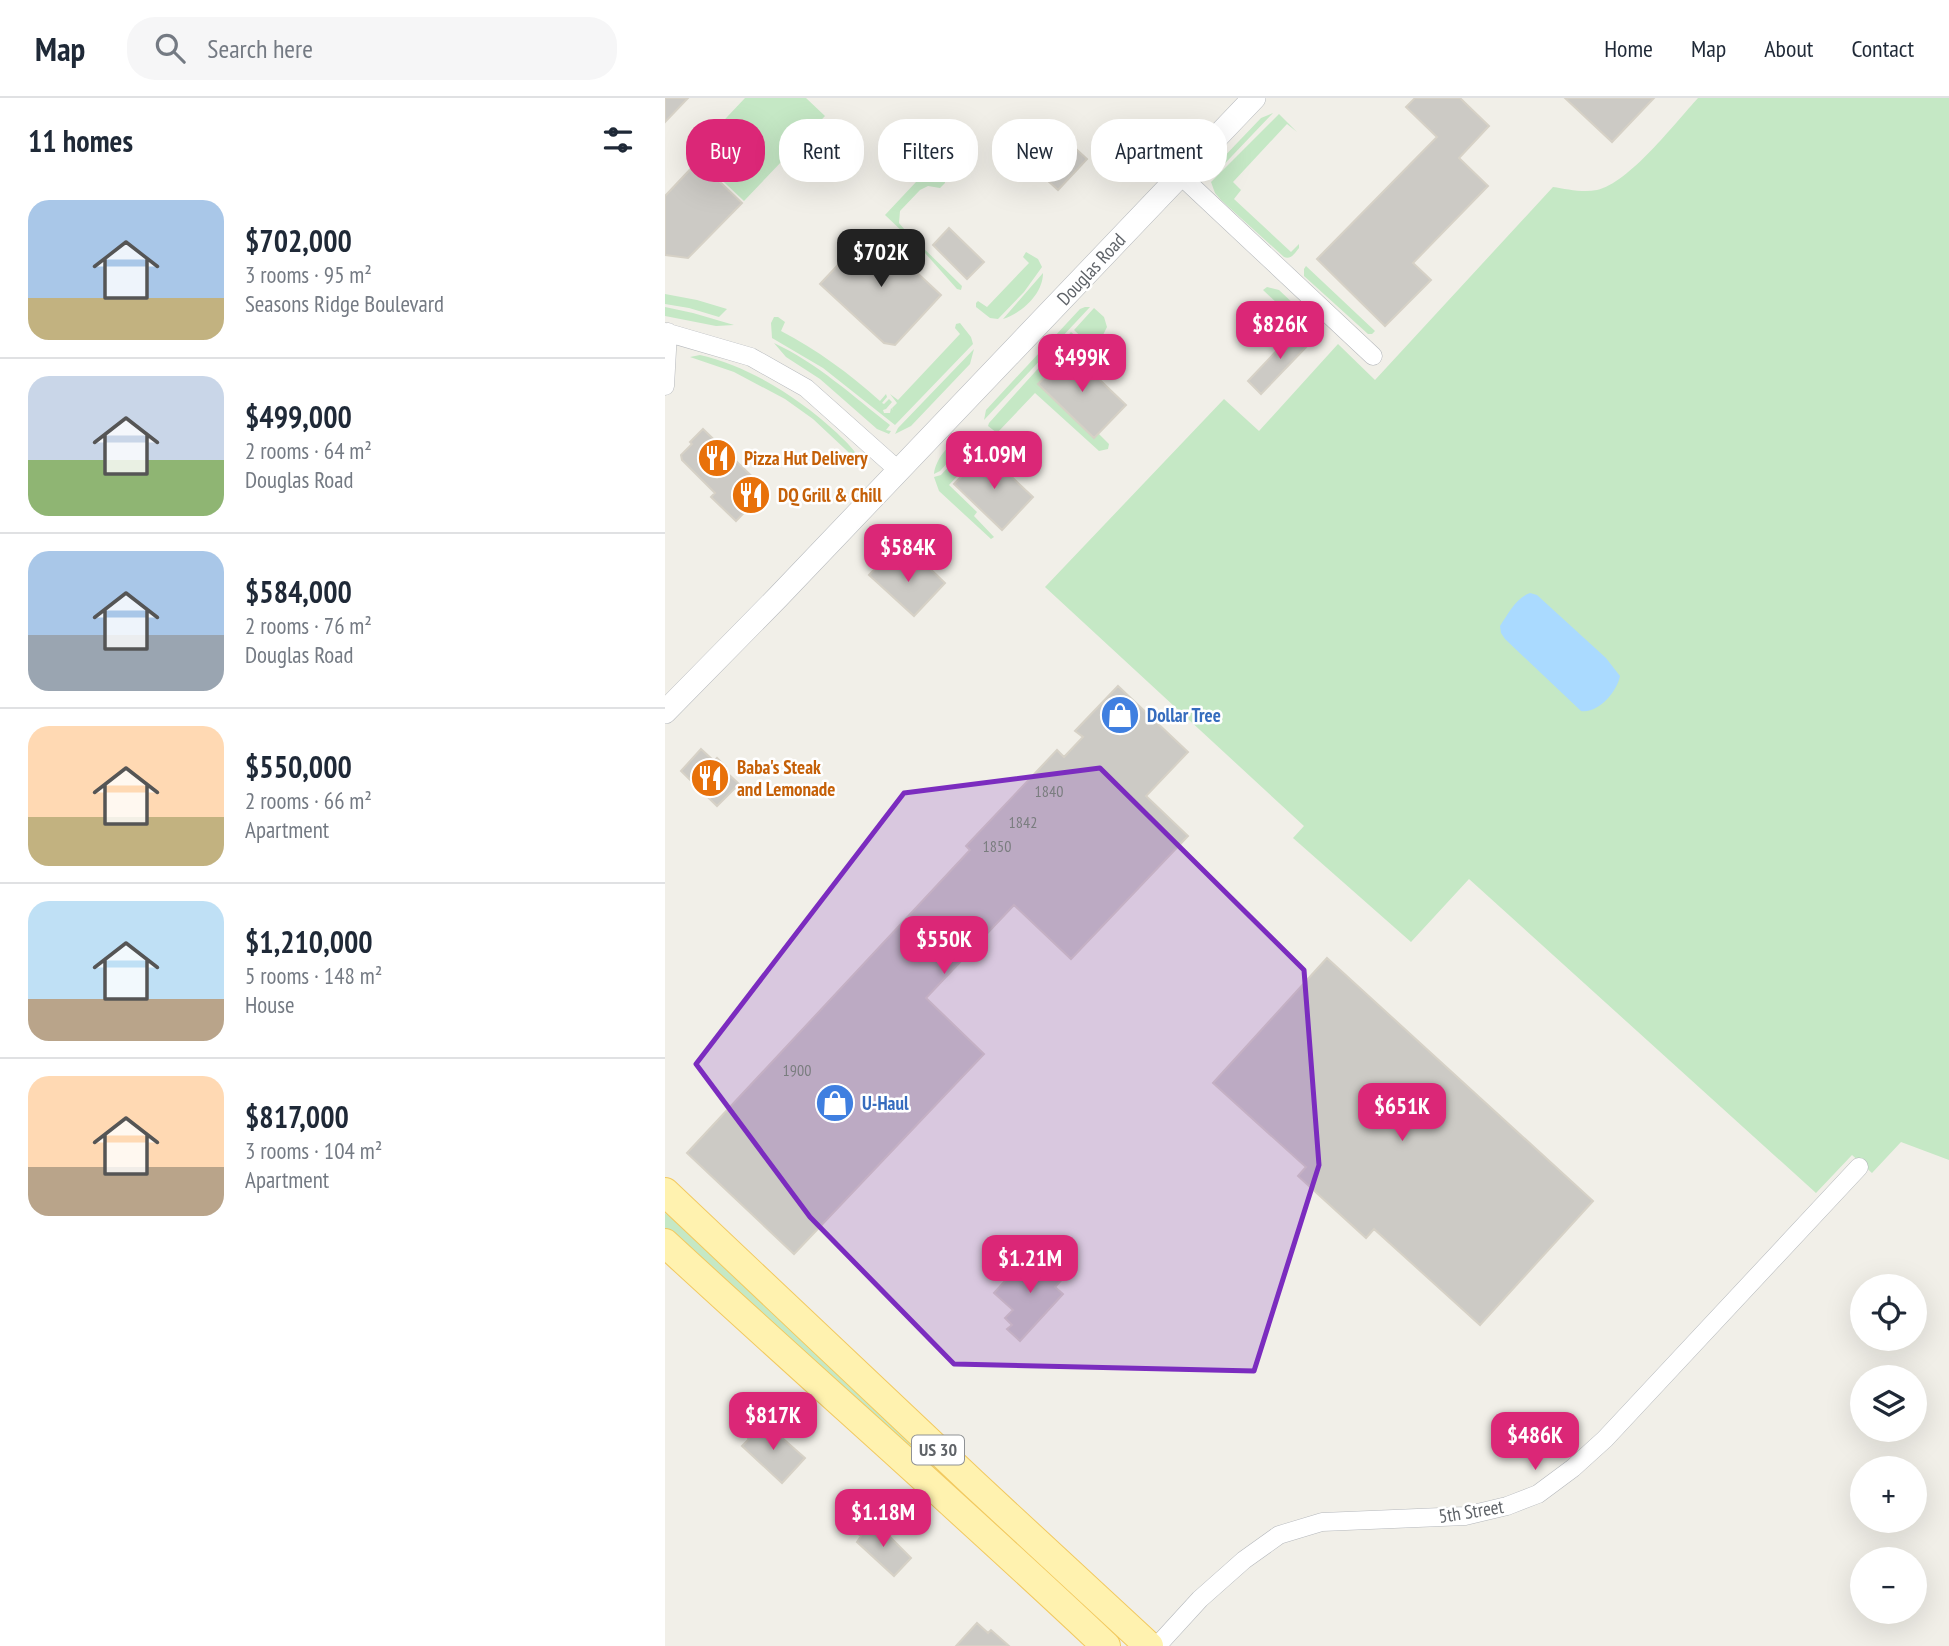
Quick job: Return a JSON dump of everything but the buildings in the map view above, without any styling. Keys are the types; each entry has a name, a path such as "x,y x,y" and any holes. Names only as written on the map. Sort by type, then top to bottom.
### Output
{"main road":[{"name":"US 30","path":"665,1192 1149,1646"},
{"name":"US 30","path":"665,1243 1106,1646"}],"street":[{"name":"Douglas Road","path":"1227,126 1254,98"},
{"name":"Douglas Road","path":"665,712 1173,182"},
{"path":"1187,182 1373,356"},
{"path":"665,386 667,332 751,357 806,388 898,470"},
{"name":"5th Street","path":"1157,1646 1206,1594 1244,1560 1279,1535 1322,1522 1465,1516 1507,1506 1538,1494 1573,1468 1605,1439 1860,1167"}],"highlighted area":[{"path":"1100,768 1304,970 1319,1165 1254,1371 954,1364 810,1217 696,1064 904,793"}],"green space":[{"path":"745,98 806,98 825,116 822,119 779,119 779,164 765,179 765,119 725,119"},
{"path":"1698,98 1949,98 1949,1160 1901,1142 1872,1173 1852,1155 1816,1193 1469,879 1411,942 1293,838 1304,826 1045,587 1224,399 1259,431 1338,344 1375,380 1553,187 1586,191 1610,185 1651,151"},
{"path":"1273,113 1227,161 1227,154 1261,118"},
{"path":"1279,114 1297,132 1287,124 1233,182 1241,190 1234,199 1291,252 1299,244 1293,256 1284,257 1215,193 1211,182 1227,182 1227,166"},
{"path":"724,182 762,182 744,201"},
{"path":"916,182 945,182 940,188 928,186 920,190 900,211 899,223 962,286 961,290 957,289 925,253 885,215"},
{"path":"1026,252 1038,259 1042,267 1024,292 998,319 990,318 976,307 976,303 978,301 987,307 1029,263 1023,257"},
{"path":"1306,266 1375,331 1368,334 1304,276"},
{"path":"1043,273 1039,288 1030,302 1003,319"},
{"path":"1267,287 1279,290 1314,323 1318,332 1314,338 1263,290"},
{"path":"665,294 727,309 719,317 665,304"},
{"path":"665,307 734,325 716,326 665,316"},
{"path":"1090,307 984,420 986,410 1080,309"},
{"path":"1094,308 1104,317 1107,327 1091,346 1074,330"},
{"path":"774,317 785,322 781,331 832,363 880,401 886,394 887,397 882,403 889,399 892,402 883,410 884,413 890,413 897,403 890,394 898,400 960,334 955,328 956,324 960,323 973,344 895,425 823,368 772,338 771,323"},
{"path":"1071,332 1080,340 1038,384 1094,438 1098,433 1109,444 1108,449 1099,451 1035,393 997,433 988,426 989,423"},
{"path":"774,343 820,370 890,425 886,430 891,431 889,434 877,429 820,379 786,357"},
{"path":"974,349 970,364 911,426 895,434 898,428"},
{"path":"700,355 738,367 790,396 837,433 854,451 860,463 813,419 785,399 734,372 690,357"},
{"path":"966,435 972,436 940,471 934,474 937,462 945,450"},
{"path":"975,437 985,447 949,485 977,512 974,516 994,537 991,539 939,491 934,477 941,475"},
{"path":"665,1213 718,1255 964,1487 959,1490 921,1459 737,1296 665,1229"}],"water":[{"path":"1530,593 1537,595 1606,658 1620,676 1611,695 1594,709 1581,711 1501,633 1500,626 1516,602"}],"place":[{"name":"Pizza Hut Delivery","path":"717,458"},
{"name":"DQ Grill & Chill","path":"751,495"},
{"name":"Dollar Tree","path":"1120,715"},
{"name":"Baba's Steak and Lemonade","path":"710,778"},
{"name":"U-Haul","path":"835,1103"}]}
